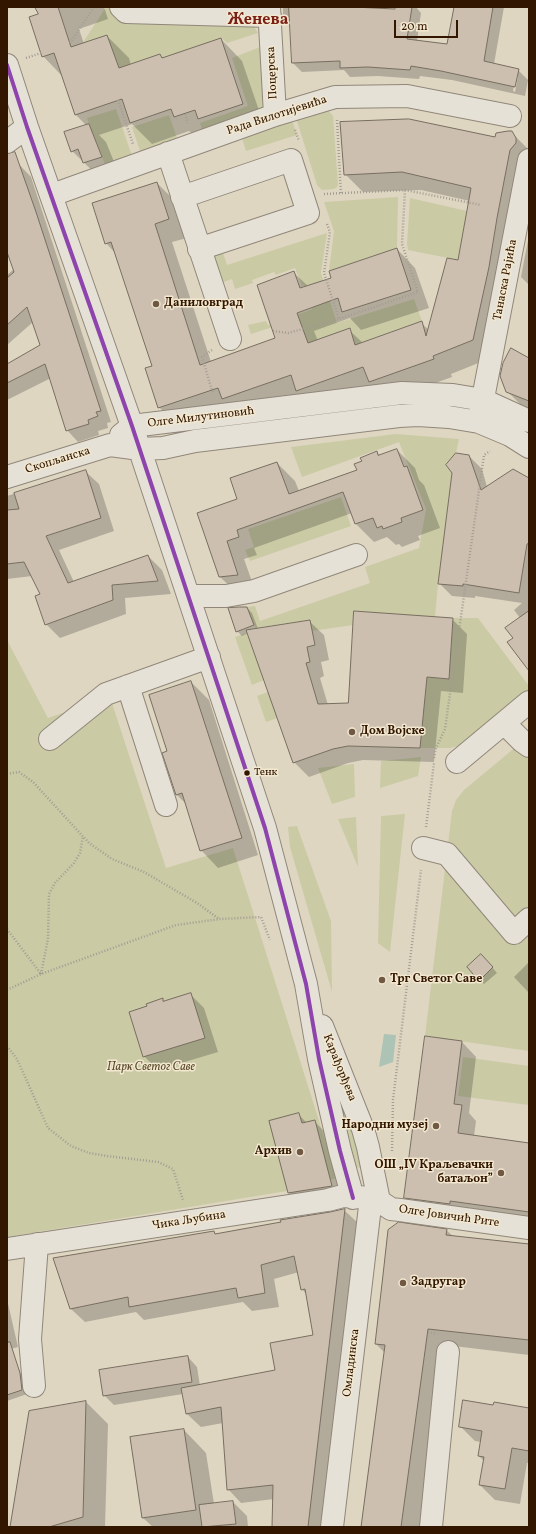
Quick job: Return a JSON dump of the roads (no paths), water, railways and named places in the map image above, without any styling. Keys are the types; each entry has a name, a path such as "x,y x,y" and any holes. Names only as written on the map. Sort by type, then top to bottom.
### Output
{"street":[{"path":"121,7 126,12 270,11"},
{"name":"Поцерска","path":"270,11 282,113"},
{"name":"Карађорђева","path":"7,65 27,127 52,194 140,449 265,828 306,984 319,1059 340,1151 368,1199"},
{"name":"Рада Вилотијевића","path":"52,194 282,113 335,97 407,96 510,116"},
{"path":"7,142 27,127"},
{"path":"168,153 230,339"},
{"path":"182,197 290,160 308,213 199,249"},
{"name":"Танаска Рајића","path":"479,422 529,160"},
{"name":"Олге Милутиновић","path":"110,445 132,426 402,393 453,395 483,400 529,421"},
{"name":"Олге Милутиновић","path":"110,445 140,449 163,448 195,441 399,416 449,417 479,422 510,435 529,447"},
{"name":"Скопљанска","path":"7,477 110,445"},
{"path":"189,596 226,596 254,591 356,555"},
{"path":"50,739 106,694 209,657"},
{"path":"128,686 166,805"},
{"path":"457,762 529,702"},
{"path":"504,723 529,746"},
{"path":"423,848 447,854 514,933 529,919"},
{"name":"Чика Љубина","path":"7,1249 328,1200 343,1196 368,1199"},
{"name":"Олге Јовичић Рите","path":"368,1199 396,1210 529,1228"},
{"name":"Омладинска","path":"332,1527 368,1199"},
{"path":"34,1386 30,1339 37,1244"},
{"path":"434,1527 448,1352"}],"place":[{"name":"Даниловград","path":"156,304"},
{"name":"Дом Војске","path":"352,732"},
{"name":"Тенк","path":"247,773"},
{"name":"Трг Светог Саве","path":"382,980"},
{"name":"Народни музеј","path":"436,1126"},
{"name":"Архив","path":"300,1152"},
{"name":"ОШ „IV Краљевачки батаљон”","path":"501,1173"},
{"name":"Задругар","path":"403,1283"}],"district":[{"name":"Женева","path":"258,21"}],"park label":[{"name":"Парк Светог Саве","path":"151,1068"}]}
